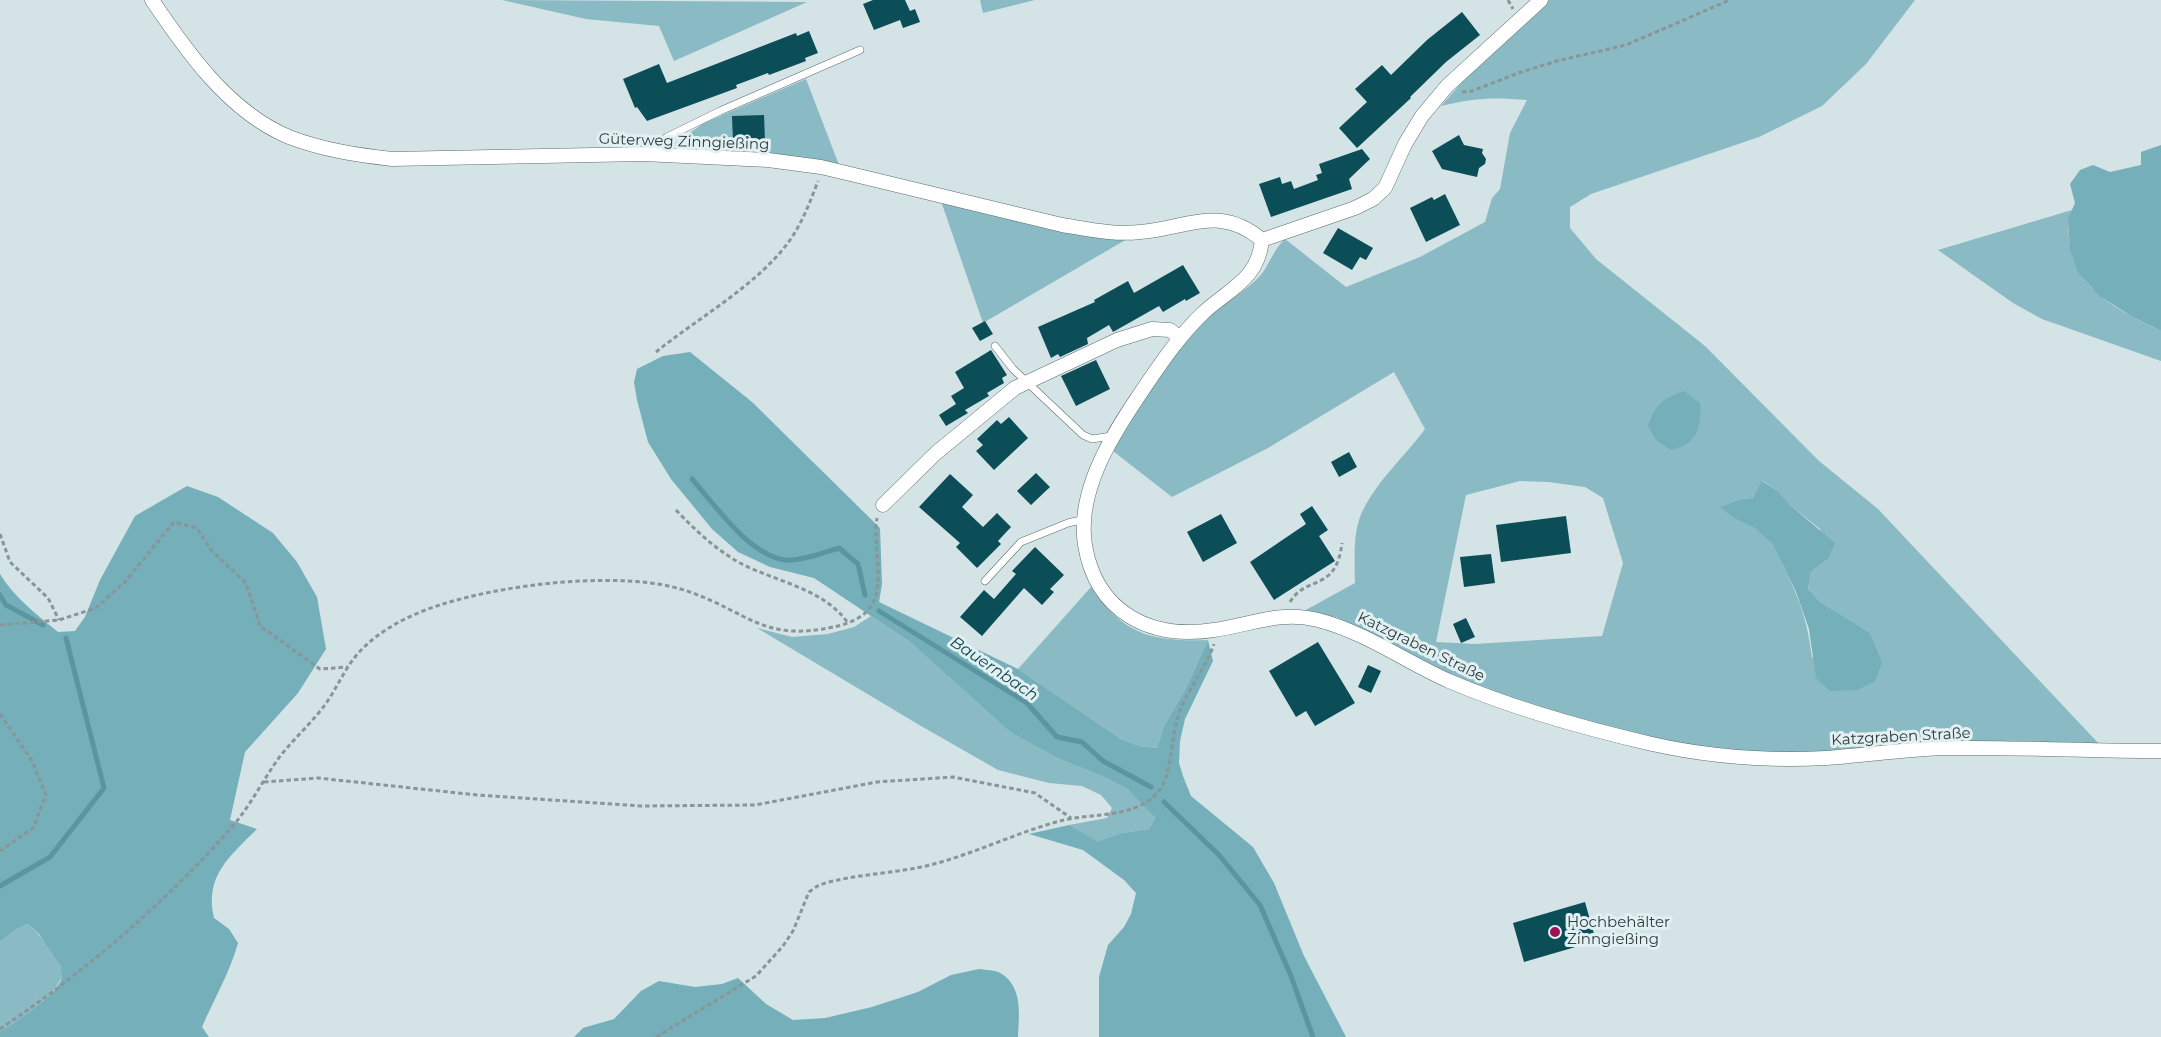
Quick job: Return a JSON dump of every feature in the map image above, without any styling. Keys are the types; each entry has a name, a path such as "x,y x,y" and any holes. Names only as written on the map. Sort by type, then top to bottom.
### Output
{"street":[{"name":"Güterweg Zinngießing","path":"152,0 192,56 220,88 255,118 287,136 320,147 357,155 392,159 643,154 768,160 821,167 1062,225 1096,231 1139,232 1217,219 1232,221 1249,228 1262,240"},
{"path":"1262,240 1355,208 1373,199 1384,188 1405,144 1422,116 1447,86 1541,0"},
{"name":"Katzgraben Straße","path":"1262,240 1260,257 1254,270 1203,313 1180,338 1126,414 1105,450 1093,481 1084,519 1085,546 1090,566 1111,602 1140,624 1164,631 1187,633 1214,630 1263,618 1287,616 1320,620 1356,633 1435,674 1478,693 1526,710 1653,744 1701,754 1775,759 1826,758 1946,748 2161,751"},
{"path":"883,505 918,469 973,420 1015,388 1117,340 1152,329 1170,330 1180,338"}],"lane":[{"path":"643,154 668,137 712,115 860,50"},
{"path":"996,346 1013,369 1083,435 1092,439 1114,435"},
{"path":"985,581 1021,542 1084,519"}],"path":[{"path":"1447,86 1458,93 1472,91 1557,61 1626,45 1730,0"},
{"path":"656,352 729,298 771,262 790,241 806,214 821,167"},
{"path":"0,1029 38,1004 97,957 187,876 234,824 279,758 326,703 355,657 377,636 402,620 429,608 459,599 509,590 589,581 628,581 660,584 690,592 765,627 799,632 822,630 848,622 868,611 876,597 878,583 876,520 883,505"},
{"path":"676,510 709,542 739,562 820,597 840,611 848,622"},
{"path":"0,626 60,620 96,608 124,583 174,522 197,528 211,550 246,583 260,626 320,669 348,667"},
{"path":"0,534 10,562 48,598 60,620"},
{"path":"1287,616 1288,606 1294,596 1336,569 1340,560 1342,543"},
{"path":"656,1037 756,976 783,946 809,892 819,885 829,881 927,866 1047,824 1071,818 1127,811 1144,804 1161,788 1178,717 1211,652 1215,641 1214,630"},
{"path":"0,714 33,761 46,795 33,828 0,851"},
{"path":"263,783 318,778 477,795 641,806 755,806 877,782 953,777 1035,793 1071,818"}],"shaded area":[{"path":"502,0 807,2 674,61 659,26 586,19"},
{"path":"980,0 1035,0 983,13"},
{"path":"1549,0 1915,0 1866,64 1822,106 1759,137 1591,194 1570,207 1570,228 1596,259 1705,346 1819,461 1878,509 2100,745 1750,754 1675,744 1582,721 1480,688 1435,668 1336,617 1304,611 1355,583 1357,527 1363,510 1384,478 1425,429 1394,372 1268,448 1172,497 1113,451 1145,397 1184,344 1212,314 1259,277 1285,239 1346,287 1420,257 1485,222 1492,198 1500,189 1510,133 1527,100 1484,99 1441,106 1471,72","holes":["1520,481 1585,487 1603,498 1623,563 1602,636 1475,644 1436,642 1466,495","1763,481 1778,491 1791,506 1820,529 1828,559 1811,572 1808,589 1820,602 1869,632 1812,658 1802,610 1774,544 1756,528 1721,507 1741,499 1753,498"]},
{"path":"806,79 839,165 755,153 670,147 704,123"},
{"path":"2161,145 2161,331 2131,316 2098,295 2078,272 2070,250 2068,219 2075,203 2070,184 2080,170 2093,165 2110,172 2141,165 2141,152"},
{"path":"941,201 1127,239 983,323"},
{"path":"2072,210 2069,237 2072,255 2079,271 2101,296 2161,331 2161,361 2042,319 2013,303 1938,250"},
{"path":"690,352 752,402 880,528 882,584 879,602 1018,669 1121,739 1139,746 1157,748 1164,726 1185,690 1208,640 1213,661 1185,719 1180,741 1179,763 1183,776 1191,796 1253,847 1274,883 1304,956 1346,1037 1099,1037 1099,977 1108,945 1124,927 1131,914 1136,893 1124,880 1083,850 1029,834 1069,825 1098,842 1122,833 1149,829 1155,818 1127,789 1055,757 1010,732 910,642 814,578 770,567 738,552 712,529 671,479 648,442 634,382 637,369 663,356"},
{"path":"1684,391 1700,403 1700,420 1692,439 1671,450 1656,440 1648,426 1661,403"},
{"path":"1762,481 1778,491 1791,506 1835,543 1828,559 1811,572 1808,589 1820,602 1869,632 1882,662 1875,681 1857,690 1830,691 1816,678 1809,629 1796,592 1773,544 1755,528 1733,517 1720,507 1741,499 1753,498"},
{"path":"187,486 218,497 273,533 297,562 317,597 326,649 298,693 245,752 230,820 257,829 229,858 216,879 213,890 214,918 229,929 238,943 202,1027 209,1037 0,1037 0,1031 25,1016 58,986 62,973 61,966 39,934 28,924 15,930 0,942 0,574 19,598 58,632 75,631 85,617 100,580 135,516"},
{"path":"1091,587 1115,616 1141,632 1171,639 1208,640 1185,690 1164,726 1157,748 1139,746 1121,739 1018,669"},
{"path":"871,616 910,642 1010,732 1055,757 1127,789 1155,818 1149,829 1122,833 1098,843 1069,825 1107,818 1112,808 1101,795 1082,786 1049,783 998,770 757,628 792,637 828,634 854,627"},
{"path":"28,924 57,957 62,968 61,977 57,986 39,1005 0,1031 0,942 15,930"},
{"path":"979,969 1000,973 1014,987 1018,1002 1018,1037 574,1037 583,1028 614,1019 641,991 659,981 695,987 722,984 738,978 766,1004 793,1020 825,1018 872,1007 918,992 951,975"}],"building":[{"path":"873,0 905,0 910,11 915,9 920,22 903,28 900,20 874,30 863,4"},
{"path":"1462,12 1480,35 1446,62 1357,148 1339,128 1367,102 1355,89 1382,65 1391,75 1427,40"},
{"path":"809,31 818,53 805,58 806,61 736,85 737,88 647,121 637,107 635,108 623,79 659,64 667,83 796,33 797,36"},
{"path":"764,115 765,141 733,142 732,116"},
{"path":"1459,135 1464,145 1483,149 1485,164 1479,168 1477,177 1442,169 1432,151"},
{"path":"1362,149 1370,159 1349,179 1352,189 1271,217 1259,184 1280,177 1282,184 1291,181 1294,189 1318,180 1316,175 1322,173 1319,164"},
{"path":"1445,194 1460,225 1426,242 1410,208 1432,197 1434,200"},
{"path":"1338,228 1373,248 1366,260 1360,257 1352,270 1323,253"},
{"path":"1183,265 1200,293 1163,312 1159,306 1113,332 1109,325 1087,338 1088,344 1060,357 1058,354 1051,358 1038,327 1095,302 1094,300 1128,281 1134,293"},
{"path":"985,321 993,334 980,341 972,328"},
{"path":"991,350 1007,375 1002,378 1004,383 987,393 989,396 965,410 968,413 946,426 939,415 956,404 951,396 964,388 955,372"},
{"path":"1096,360 1110,389 1076,406 1061,376"},
{"path":"1009,417 1028,438 994,470 976,451 983,445 977,439 997,420 1001,424"},
{"path":"1349,452 1357,467 1339,477 1331,462"},
{"path":"1036,473 1050,487 1031,505 1017,491"},
{"path":"950,474 973,495 962,507 983,527 997,513 1011,527 998,541 1001,544 977,568 956,547 960,543 919,507"},
{"path":"1312,506 1328,530 1319,536 1335,561 1274,600 1250,562 1306,524 1300,514"},
{"path":"1221,514 1237,543 1203,562 1187,532"},
{"path":"1566,516 1571,553 1501,562 1496,525"},
{"path":"1035,547 1064,575 1050,589 1054,592 1042,605 1024,588 982,636 960,617 984,590 994,599 1016,574 1012,571"},
{"path":"1491,554 1495,583 1464,587 1460,557"},
{"path":"1466,618 1475,637 1461,643 1453,624"},
{"path":"1318,642 1355,703 1315,726 1306,711 1296,717 1269,671"},
{"path":"1368,665 1381,671 1371,693 1358,687"},
{"name":"Hochbehälter Zinngießing","path":"1585,902 1596,941 1524,962 1513,923"}],"waterway":[{"name":"Bauernbach","path":"692,479 746,539 772,556 785,560 797,560 839,548 858,564 865,595"},
{"path":"0,595 6,605 43,625"},
{"name":"Bauernbach","path":"879,611 1027,703 1057,737 1082,742 1103,761 1151,787"},
{"path":"0,886 50,857 104,788 66,638"},
{"name":"Bauernbach","path":"1164,802 1219,855 1260,905 1291,976 1313,1037"}],"place":[{"name":"Hochbehälter Zinngießing","path":"1555,932"}]}
